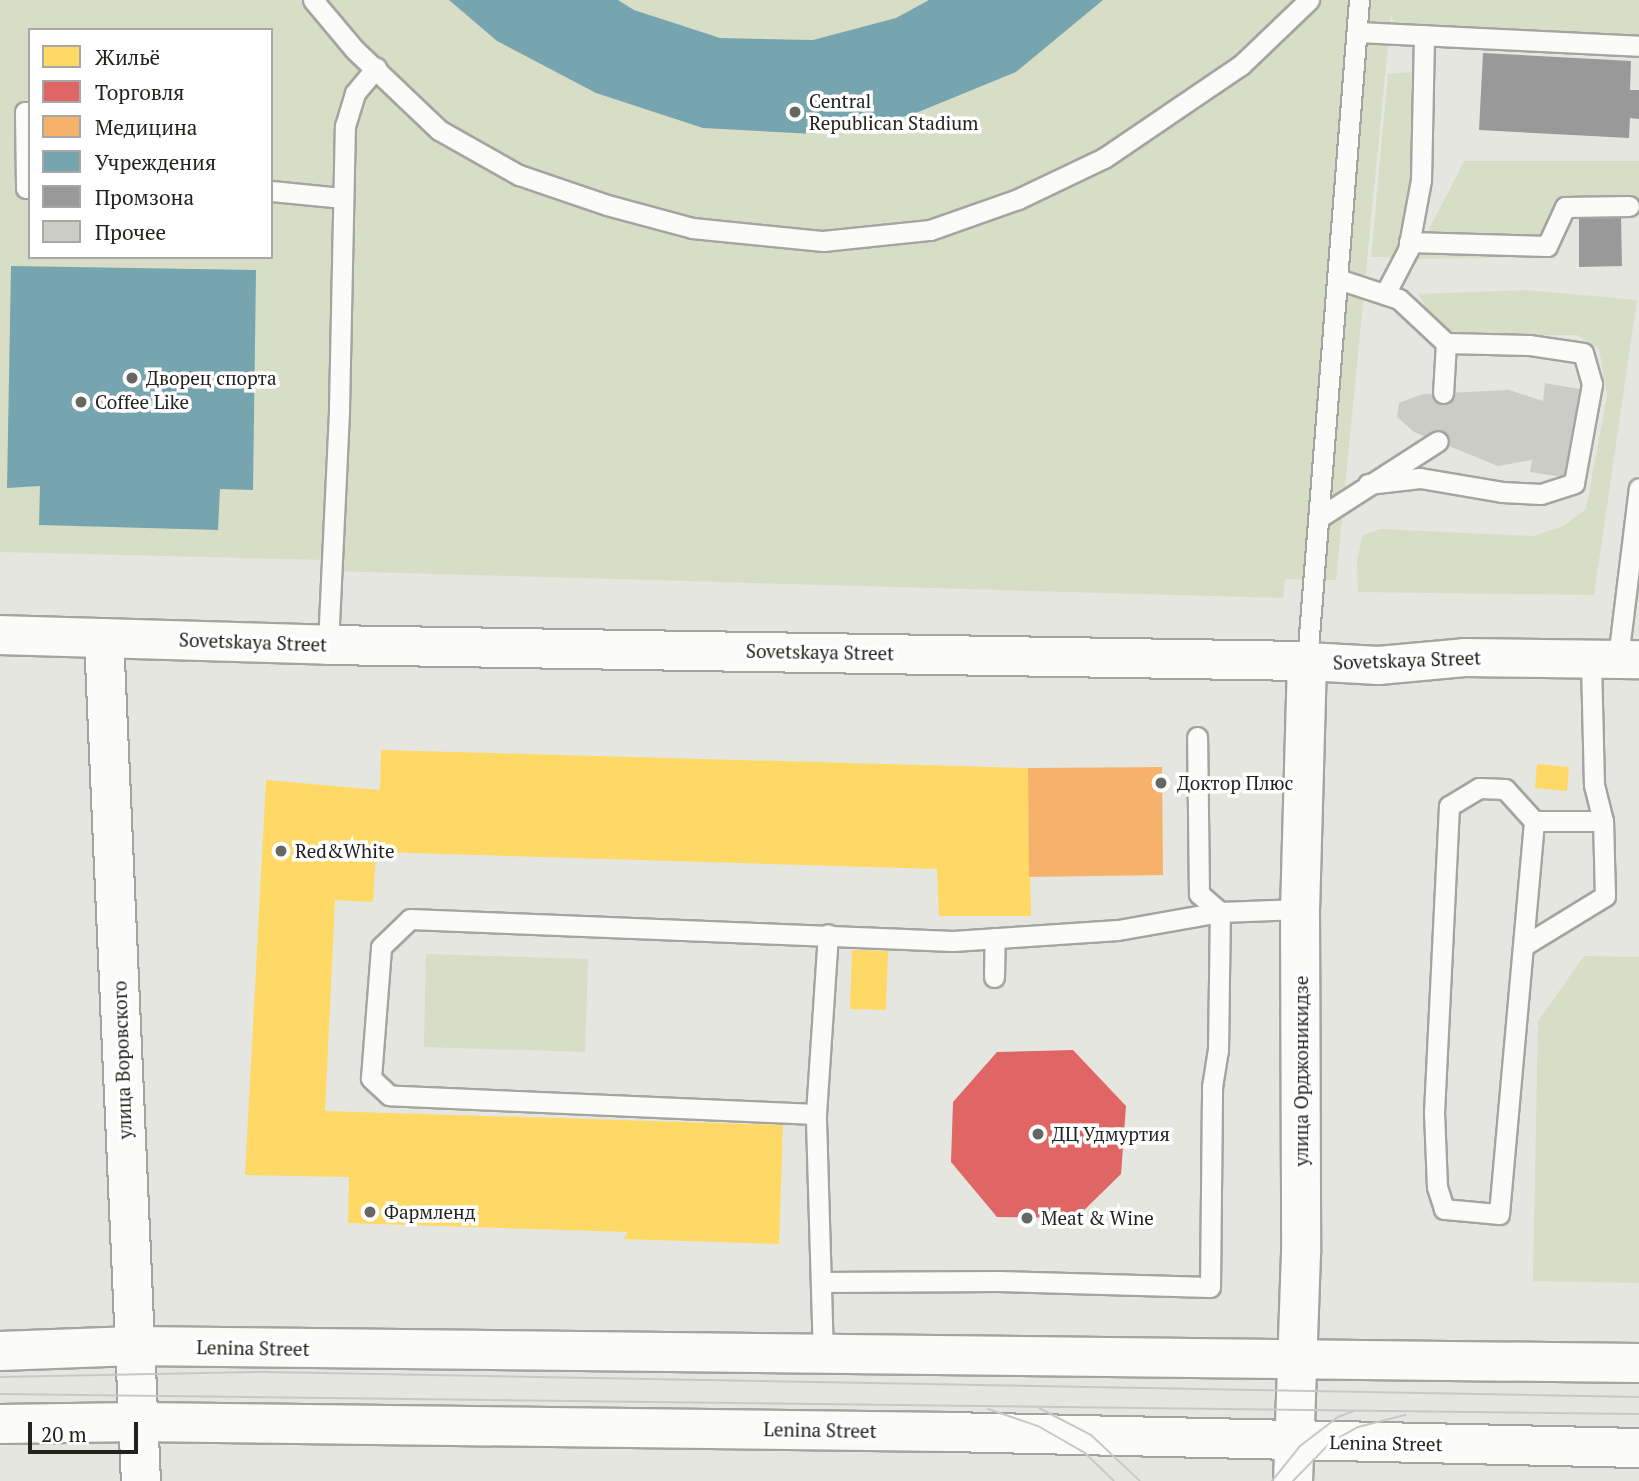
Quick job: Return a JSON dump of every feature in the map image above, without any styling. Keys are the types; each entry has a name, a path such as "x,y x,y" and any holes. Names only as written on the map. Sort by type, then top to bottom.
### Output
{"main road":[{"name":"Sovetskaya Street","path":"0,635 328,645 1307,662"},
{"name":"улица Воровского","path":"104,638 141,1481"},
{"name":"улица Орджоникидзе","path":"1293,1481 1298,1359 1300,909 1307,662"},
{"name":"Lenina Street","path":"0,1351 134,1346 823,1356 1639,1363"},
{"name":"Lenina Street","path":"0,1424 139,1422 960,1432 1639,1448"}],"street":[{"name":"Sovetskaya Street","path":"1307,662 1378,665 1464,657 1616,658"}],"lane":[{"path":"313,0 355,50 439,130 519,175 607,205 692,228 822,241 930,230 1017,199 1104,158 1241,65 1309,0"},
{"path":"1307,662 1359,0"},
{"path":"1357,32 1639,46"},
{"path":"1385,294 1409,242 1421,180 1424,35"},
{"path":"328,645 339,408 345,126 355,93 376,68"},
{"path":"28,111 25,111 28,188"},
{"path":"273,191 342,198"},
{"path":"1409,242 1547,246 1565,207 1629,206"},
{"path":"1338,279 1399,299 1446,343 1529,345 1583,353 1592,384 1574,483 1541,494 1502,492 1420,478 1368,484"},
{"path":"1443,393 1446,343"},
{"path":"1320,517 1368,484 1438,442"},
{"path":"1525,945 1605,896 1603,821 1594,785 1634,559 1639,488"},
{"path":"1197,737 1199,894 1220,912"},
{"path":"1479,788 1505,789 1534,821 1499,1214 1444,1209 1437,1187 1434,1112 1449,806 1479,788"},
{"path":"1534,821 1603,821"},
{"path":"816,1114 389,1096 371,1078 381,947 410,919 953,941 1118,930 1220,912 1300,909"},
{"path":"821,1282 998,1281 1210,1287 1212,1087 1218,1051 1220,912"},
{"path":"823,1356 816,1114 828,934"},
{"path":"994,977 995,938"}],"green space":[{"path":"0,0 1639,0 1639,40 1395,26 1391,14 1336,580 1285,579 1283,598 331,571 331,560 0,552"},
{"path":"1412,72 1413,178 1398,257 1371,257 1388,74"},
{"path":"1464,161 1639,161 1639,199 1559,200 1533,257 1414,259"},
{"path":"1526,290 1637,300 1594,595 1358,592 1357,560 1363,535 1380,529 1534,536 1563,526 1586,509 1607,395 1599,349 1577,335 1458,335 1436,324 1418,294"},
{"path":"426,954 588,959 585,1052 424,1047"},
{"path":"1584,956 1639,957 1639,1283 1533,1281 1538,1021"}],"building: Жильё":[{"path":"381,750 1028,768 1031,916 939,916 937,869 376,852 373,902 335,900 325,1111 783,1125 779,1244 623,1239 628,1232 348,1223 349,1177 245,1175 266,780 380,790"},
{"path":"1537,764 1569,767 1567,791 1535,788"},
{"path":"852,950 888,951 886,1010 850,1009"}],"building: Торговля":[{"name":"ДЦ Удмуртия","path":"1073,1050 1126,1106 1121,1174 1076,1218 997,1217 951,1162 953,1102 997,1052"}],"building: Медицина":[{"path":"1162,767 1163,875 1029,877 1028,768"}],"building: Учреждения":[{"path":"449,0 618,0 634,10 720,38 813,40 896,18 929,0 1103,0 1016,72 911,115 814,134 703,128 596,93 497,41"},
{"name":"Дворец спорта","path":"11,266 256,270 253,490 220,489 218,530 39,525 40,486 7,488"}],"building: Промзона":[{"path":"1483,53 1631,61 1630,90 1639,90 1639,119 1630,118 1629,138 1479,130"},
{"path":"1579,216 1621,216 1622,266 1579,267"}],"building: Прочее":[{"path":"1545,383 1585,390 1570,478 1530,472 1532,460 1498,466 1414,432 1397,417 1399,403 1423,394 1509,390 1543,401"}],"tram line":[{"path":"0,1377 267,1372 1639,1397"},
{"path":"0,1394 1639,1414"},
{"path":"1039,1408 1091,1435 1140,1481"},
{"path":"988,1409 1038,1426 1085,1453 1114,1481"},
{"path":"1272,1481 1300,1446 1338,1417 1354,1411"},
{"path":"1293,1481 1331,1442 1358,1427 1405,1415"}],"place":[{"name":"Central Republican Stadium","path":"795,112"},
{"name":"Дворец спорта","path":"132,378"},
{"name":"Coffee Like","path":"81,402"},
{"name":"Доктор Плюс","path":"1161,783"},
{"name":"Red&White","path":"281,851"},
{"name":"ДЦ Удмуртия","path":"1038,1134"},
{"name":"Фармленд","path":"370,1212"},
{"name":"Meat & Wine","path":"1027,1218"}]}
